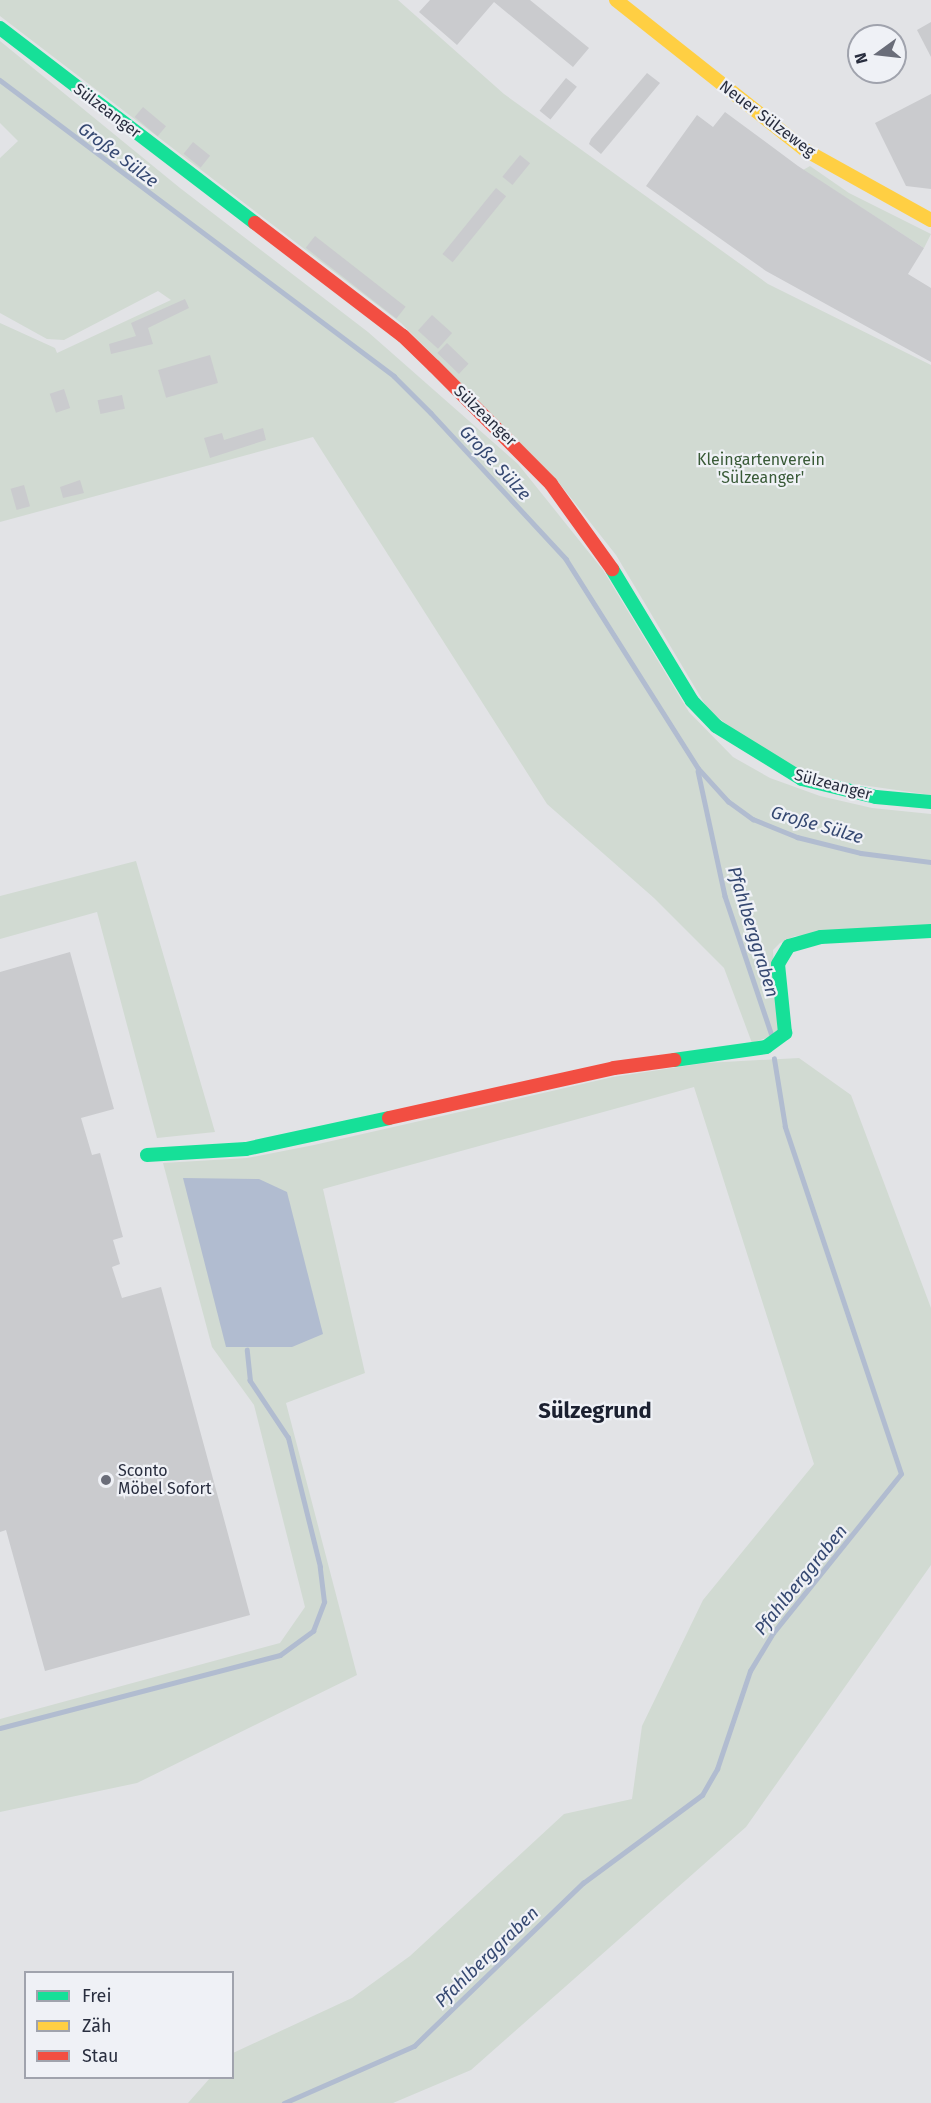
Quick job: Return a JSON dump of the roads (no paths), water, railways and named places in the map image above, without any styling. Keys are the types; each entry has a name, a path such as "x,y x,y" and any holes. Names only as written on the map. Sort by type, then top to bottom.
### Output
{"street":[{"name":"Neuer Sülzeweg","path":"616,0 805,150 931,220"},
{"name":"Sülzeanger","path":"0,28 403,336 450,381 551,484 606,558 692,701 720,730 802,780 876,797 931,802"},
{"path":"147,1155 255,1147 614,1068 767,1047 785,1033 778,964 789,946 821,937 931,931"}],"water":[{"path":"183,1178 259,1179 287,1192 323,1334 292,1347 226,1347"}],"waterway":[{"name":"Große Sülze","path":"0,80 394,376 566,559 698,768 728,801 753,819 797,837 861,853 931,862"},
{"name":"Pfahlberggraben","path":"698,771 725,896 771,1033"},
{"name":"Pfahlberggraben","path":"284,2103 414,2046 583,1883 702,1795 717,1769 750,1671 773,1633 901,1474 785,1127 774,1059"},
{"path":"0,1728 280,1655 313,1631 324,1602 320,1567 288,1438 250,1381 247,1350"}],"place":[{"name":"Sconto Möbel Sofort","path":"106,1480"}],"district":[{"name":"Sülzegrund","path":"595,1411"}],"park label":[{"name":"Kleingartenverein 'Sülzeanger'","path":"761,469"}]}
